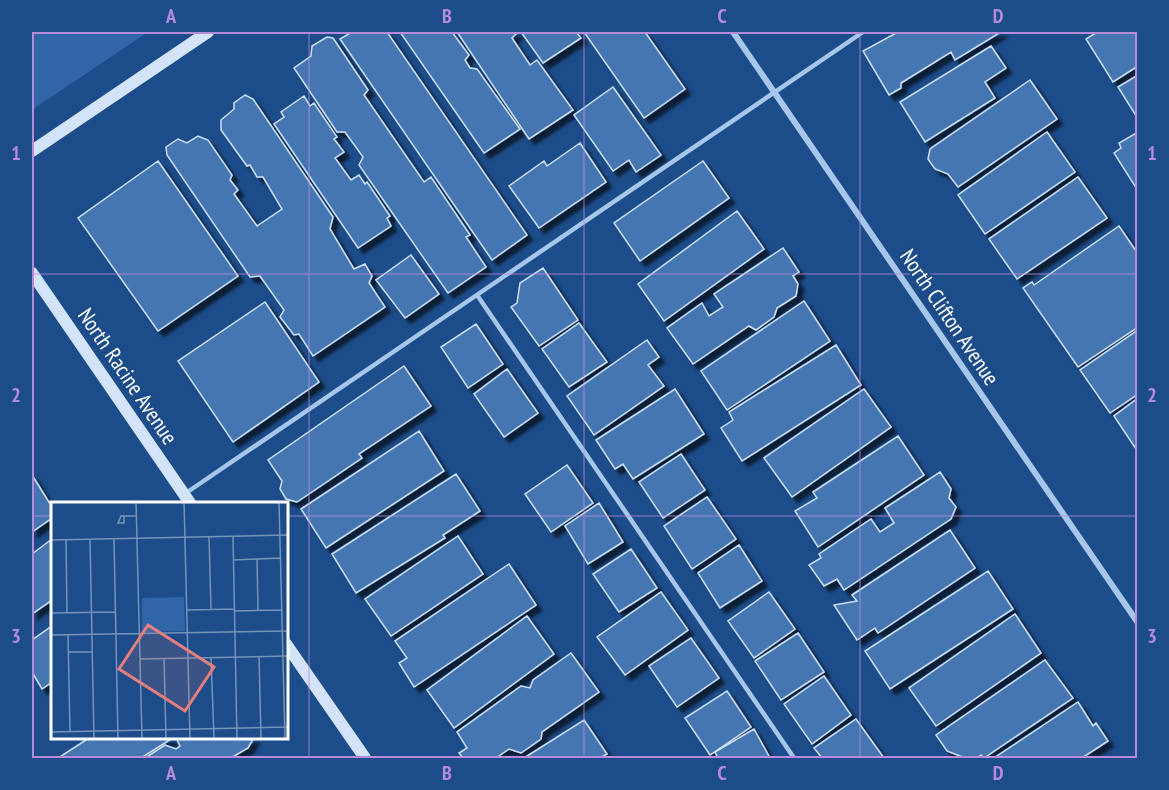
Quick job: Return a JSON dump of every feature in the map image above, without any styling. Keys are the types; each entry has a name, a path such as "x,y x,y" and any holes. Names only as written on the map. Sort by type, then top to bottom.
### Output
{"street":[{"path":"32,151 208,32"},
{"name":"North Clifton Avenue","path":"733,32 1137,623"},
{"name":"North Racine Avenue","path":"32,273 187,499"},
{"path":"288,647 365,759"}],"lane":[{"path":"187,499 477,295 862,32"},
{"path":"477,295 794,759"}],"shaded area":[{"path":"32,32 148,32 32,110"}],"building":[{"path":"352,32 387,32 527,235 492,260 340,39"},
{"path":"400,32 452,32 469,55 465,60 470,68 477,69 520,129 484,153"},
{"path":"457,32 518,32 512,38 530,65 537,60 573,110 529,139"},
{"path":"521,32 576,32 581,38 543,63"},
{"path":"584,32 645,32 685,89 644,118"},
{"path":"898,32 1001,32 955,60 951,52 901,83 901,88 889,95 863,51"},
{"path":"1097,32 1138,32 1138,66 1113,82 1086,39"},
{"path":"327,37 333,38 368,90 364,95 424,182 431,177 470,235 466,237 486,267 448,293 359,165 363,157 345,132 337,132 294,68 311,56 312,46"},
{"path":"991,46 1006,68 985,82 995,98 925,142 900,102"},
{"path":"1138,75 1138,119 1118,87"},
{"path":"1030,80 1057,119 958,187 948,174 935,169 928,159 930,149"},
{"path":"613,87 661,155 636,172 629,160 613,171 574,115"},
{"path":"245,95 253,99 333,217 330,229 354,269 365,264 372,276 369,283 385,307 313,356 299,334 294,335 280,317 284,310 260,276 250,277 167,155 166,147 178,139 187,143 198,136 208,140 232,175 230,180 238,190 234,194 257,226 282,209 263,177 257,177 250,165 247,166 221,130 221,120 234,109 234,103"},
{"path":"304,96 310,106 314,103 337,137 334,139 344,152 335,158 351,180 359,175 365,184 367,182 390,216 387,218 391,226 358,248 274,124 284,117 281,112"},
{"path":"1047,132 1075,172 985,234 958,195"},
{"path":"1138,132 1138,191 1114,153 1121,148 1119,143"},
{"path":"580,143 606,182 539,228 509,186 544,161 547,166"},
{"path":"158,161 238,276 158,331 78,218"},
{"path":"703,161 729,198 640,261 614,223"},
{"path":"1078,177 1107,218 1017,279 989,239"},
{"path":"737,211 764,249 664,321 638,284"},
{"path":"1119,226 1138,254 1138,327 1078,367 1023,288 1032,282 1034,285"},
{"path":"783,248 799,272 793,276 798,284 796,296 777,308 774,317 756,330 749,326 693,364 667,328 702,303 709,316 723,307 714,294"},
{"path":"411,255 439,294 405,318 376,280"},
{"path":"543,268 578,320 539,346 511,307 517,303 520,283"},
{"path":"804,301 830,341 727,410 701,371"},
{"path":"265,302 319,382 233,442 178,361"},
{"path":"579,323 607,362 569,387 542,349"},
{"path":"476,324 503,364 468,388 441,347"},
{"path":"1138,330 1138,394 1110,413 1080,370"},
{"path":"647,340 659,357 648,365 664,386 594,435 567,396"},
{"path":"836,345 861,385 742,461 721,428 733,420 729,412"},
{"path":"404,366 431,406 359,454 362,458 297,502 286,499 280,489 282,481 268,460"},
{"path":"507,369 538,413 504,437 474,394"},
{"path":"675,389 704,434 633,479 623,464 615,469 596,440"},
{"path":"864,389 891,427 792,497 764,458"},
{"path":"1138,398 1138,452 1114,416"},
{"path":"419,431 444,471 326,548 301,509"},
{"path":"898,436 924,475 818,547 795,511 817,498 813,492"},
{"path":"681,454 705,490 663,518 639,482"},
{"path":"567,465 593,503 551,532 525,494"},
{"path":"940,472 951,489 949,498 956,507 951,519 844,590 837,579 824,586 809,565 821,558 819,554 871,519 880,532 894,523 885,508"},
{"path":"456,474 480,511 443,535 445,538 356,593 332,554"},
{"path":"32,475 51,505 51,519 32,532"},
{"path":"707,497 736,539 692,569 664,526"},
{"path":"599,503 623,542 588,564 565,526"},
{"path":"950,530 975,568 878,633 875,628 857,640 834,605 857,601 852,595"},
{"path":"458,536 483,574 391,636 365,599"},
{"path":"51,540 51,601 32,614 32,554"},
{"path":"739,545 762,581 720,608 698,573"},
{"path":"631,549 657,588 619,612 593,574"},
{"path":"509,564 536,605 414,687 399,663 407,658 395,641"},
{"path":"988,571 1013,609 890,689 865,651"},
{"path":"661,592 688,630 625,675 597,637"},
{"path":"769,592 795,629 754,658 728,621"},
{"path":"1015,614 1041,653 936,726 909,688"},
{"path":"527,616 554,654 454,728 427,690"},
{"path":"51,627 51,683 42,689 32,672 32,640"},
{"path":"798,633 824,672 781,700 755,661"},
{"path":"691,638 719,678 677,707 649,666"},
{"path":"571,653 599,692 542,732 541,739 521,753 509,749 496,758 463,758 459,753 467,748 457,732 521,686 530,688 533,680"},
{"path":"1045,660 1073,698 984,758 981,755 977,758 965,758 947,751 936,735"},
{"path":"824,676 851,715 812,744 784,704"},
{"path":"727,691 751,727 710,755 685,718"},
{"path":"1078,702 1093,726 1096,723 1108,741 1082,758 994,758"},
{"path":"856,719 884,758 822,758 814,748"},
{"path":"584,720 607,754 600,758 524,758"},
{"path":"754,729 770,758 718,758 715,752"},
{"path":"87,739 171,739 141,758 58,758"},
{"path":"176,739 253,739 248,748 231,758 145,758 165,745 176,749 180,746"}]}
